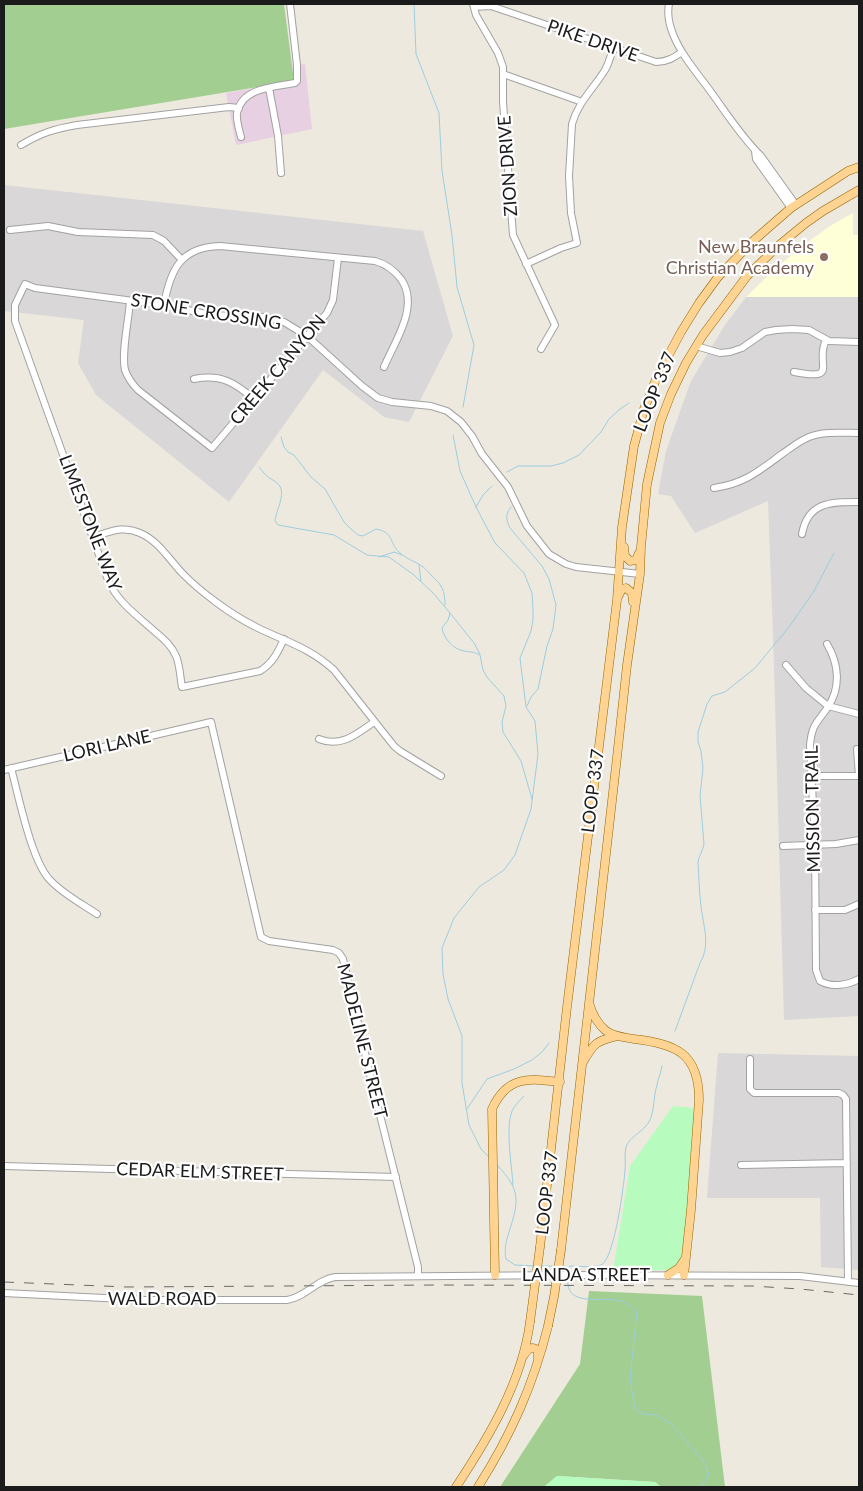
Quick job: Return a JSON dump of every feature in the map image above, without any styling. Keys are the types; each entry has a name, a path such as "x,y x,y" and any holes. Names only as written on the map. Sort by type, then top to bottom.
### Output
{"main road":[{"name":"LOOP 337","path":"456,1487 473,1462 504,1408 522,1358 530,1322 616,600 622,527 634,446 644,409 657,377 677,339 718,277 752,242 794,206 848,171 859,167"},
{"path":"778,246 796,225 859,185"},
{"name":"LOOP 337","path":"478,1487 502,1447 529,1390 538,1366 554,1297 561,1250 633,614 640,574 647,484 660,423 674,386 696,346 747,276 778,246 823,210 859,190"},
{"path":"622,527 624,551 628,560 632,562 636,560 641,547"},
{"path":"616,600 622,589 630,590 633,614"},
{"path":"589,1002 597,1021 606,1031 617,1036 654,1041 673,1047 688,1060 697,1076 699,1100 684,1275"},
{"path":"582,1065 592,1048 601,1040 617,1036"},
{"path":"495,1275 492,1109 498,1098 507,1088 520,1081 536,1079 560,1082"},
{"path":"668,1275 679,1268 686,1255"},
{"path":"522,1358 527,1350 535,1348 538,1354 538,1366"}],"street":[{"path":"241,137 237,116 239,108 246,98 254,92 295,83 298,80 290,4"},
{"path":"669,4 668,15 671,29 682,52 754,151 761,156 794,206"},
{"name":"PIKE DRIVE","path":"473,6 492,6 656,62 671,60 682,52"},
{"name":"ZION DRIVE","path":"473,6 484,31 498,53 503,67 503,102 512,235 555,325 541,349"},
{"path":"526,264 577,243 571,213 569,176 574,118 582,102 606,68 613,48"},
{"path":"503,74 582,102"},
{"path":"269,88 278,136 281,173"},
{"path":"21,145 40,134 56,128 228,107 239,108"},
{"path":"10,230 48,226 83,232 152,235 164,241 182,260"},
{"path":"164,305 170,278 182,260 203,248 220,246 375,261 391,269 404,284 409,300 406,316 384,367"},
{"name":"CREEK CANYON","path":"130,301 124,356 125,368 129,379 138,390 212,448 327,313 331,306 335,289 338,258"},
{"name":"STONE CROSSING","path":"26,284 34,288 164,305 211,315 265,317 284,322 307,336 378,398 392,402 430,406 447,411 461,422 472,436 482,454 508,487 527,526 549,554 576,568 640,574"},
{"name":"LIMESTONE WAY","path":"26,284 15,305 15,321 108,580 115,594 129,609 165,640 172,650 177,659 182,687 260,671 275,658 284,639"},
{"path":"696,346 710,351 725,353 742,348 770,331 810,328 826,340 833,342 859,342"},
{"path":"794,372 812,375 821,373 824,366 824,345 826,340"},
{"path":"194,379 207,377 225,380 240,388 254,399"},
{"path":"714,488 733,484 744,479 795,444 810,437 821,434 859,433"},
{"path":"802,534 807,517 820,506 830,503 859,502"},
{"path":"93,537 122,528 144,534 153,541 184,575 217,603 258,628 311,652 323,660 334,670 400,752 441,776"},
{"name":"MISSION TRAIL","path":"828,644 836,663 837,675 834,693 828,706 816,722 811,737 815,845 816,970 820,981 828,984 836,985 859,980"},
{"path":"786,665 806,688 828,706 859,714"},
{"name":"LORI LANE","path":"4,770 211,722"},
{"name":"MADELINE STREET","path":"211,722 260,935 269,941 333,950 342,956 418,1267 418,1276"},
{"path":"319,739 326,742 344,741 374,722"},
{"path":"812,776 859,776 857,749"},
{"path":"11,768 31,840 42,868 50,880 59,888 97,914"},
{"path":"783,846 836,844 859,840"},
{"path":"815,910 845,910 859,904"},
{"path":"750,1059 750,1089 754,1093 839,1093 846,1099 848,1282"},
{"path":"741,1164 847,1163"},
{"name":"CEDAR ELM STREET","path":"4,1166 396,1177"},
{"name":"LANDA STREET","path":"315,1285 322,1280 335,1277 495,1275 800,1276 859,1283"},
{"name":"WALD ROAD","path":"4,1293 144,1300 281,1300 299,1297 315,1285"}],"shaded area":[{"path":"305,64 312,129 236,145 226,93 294,81 292,66"},
{"path":"4,185 423,231 453,336 409,422 384,417 323,370 229,502 96,395 78,363 84,320 4,311"},
{"name":"New Braunfels Christian Academy","path":"853,213 853,235 859,235 859,297 746,297 801,247 830,226"},
{"path":"746,297 859,297 859,1016 784,1020 768,501 695,533 671,496 658,494 666,451 691,381 725,325"},
{"path":"718,1053 859,1056 859,1270 821,1267 820,1198 707,1198"}],"green space":[{"path":"4,4 284,4 294,81 4,129"},
{"path":"673,1106 695,1108 685,1251 681,1262 671,1270 613,1271 630,1166"},
{"path":"589,1291 702,1296 725,1487 661,1487 655,1482 557,1476 544,1487 500,1487 580,1364"},
{"path":"557,1476 655,1482 661,1487 544,1487"}],"waterway":[{"path":"414,4 416,54 439,113 442,171 452,235 457,287 474,345 463,407"},
{"path":"507,472 518,466 551,466 563,463 579,455 601,432 609,419 629,403"},
{"path":"453,435 460,471 476,507 495,543 524,573 532,593 533,610 531,631 520,658 526,707 535,721 538,754 531,809 515,855 504,870 479,887 454,918 442,948 443,974 448,999 462,1036 462,1083 469,1125 481,1149 489,1157"},
{"path":"281,437 284,447 288,452 294,455 311,477 325,489 344,522 358,535 363,536 376,529 382,530 389,535 399,552 424,568 438,582 442,588 445,605"},
{"path":"259,467 280,487 281,496 275,521 278,525 334,535 367,555 389,557 414,575 450,613 448,620 442,628 447,640 460,650 480,655 483,670 487,677 504,696 506,706 502,722 503,732 521,761 532,799"},
{"path":"476,507 483,495 492,486"},
{"path":"511,507 507,515 510,528 542,566 549,579 556,605 553,629 547,646 538,689 531,697 527,706"},
{"path":"379,557 394,552 402,555"},
{"path":"675,1031 703,956 706,942 700,900 698,862 704,844 700,796 703,768 698,732 707,704 712,696 725,692 755,668 789,627 814,591 834,553"},
{"path":"419,565 421,581"},
{"path":"450,613 474,643 480,654"},
{"path":"467,1109 487,1079 532,1060 549,1043"},
{"path":"562,1266 568,1268 570,1266 594,1266 601,1265 606,1260 614,1237 620,1206 626,1147 630,1140 649,1122 662,1066"},
{"path":"513,1185 509,1137 510,1118 513,1109 524,1096"},
{"path":"497,1165 510,1182 516,1196 515,1212 506,1245 506,1259 515,1265 535,1266"},
{"path":"542,1266 555,1266"},
{"path":"568,1279 572,1294 578,1297 619,1301 628,1304 637,1312 630,1378 635,1409 644,1414 657,1415 671,1424 705,1463 709,1475 701,1487"}],"railway":[{"path":"4,1282 127,1287 437,1285 752,1286 859,1295"}],"place":[{"name":"New Braunfels Christian Academy","path":"824,257"}]}
